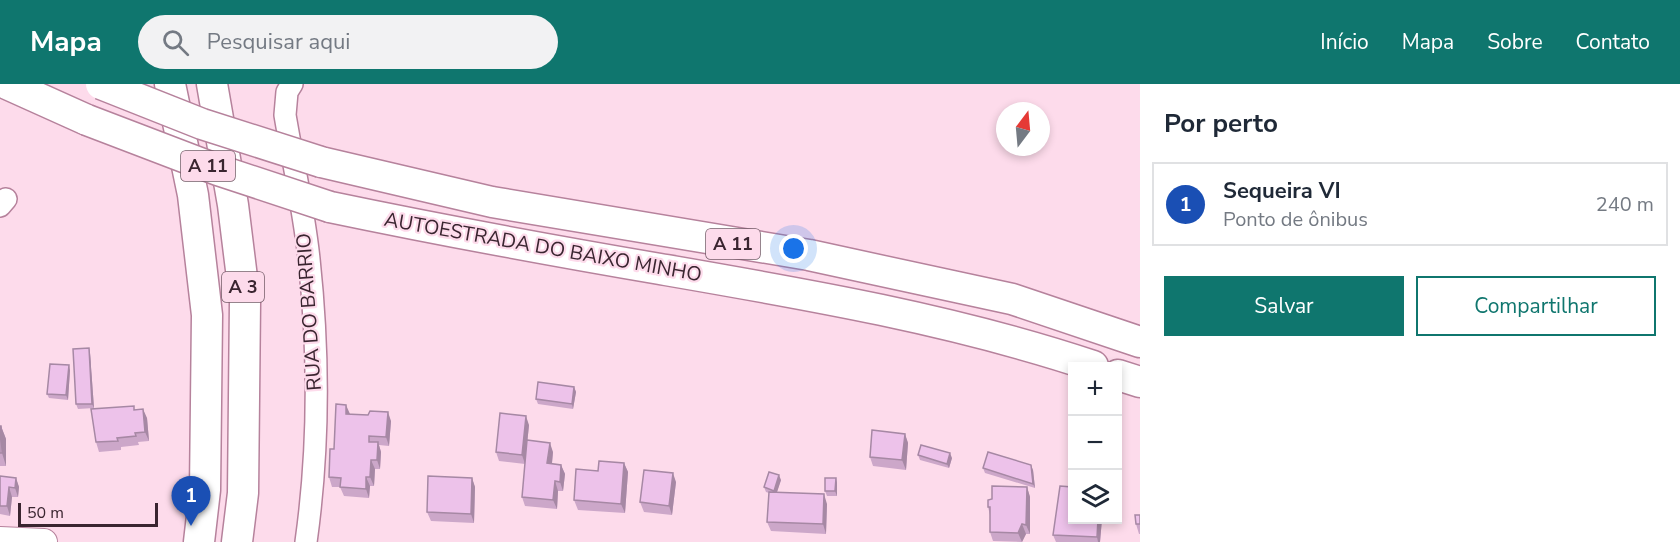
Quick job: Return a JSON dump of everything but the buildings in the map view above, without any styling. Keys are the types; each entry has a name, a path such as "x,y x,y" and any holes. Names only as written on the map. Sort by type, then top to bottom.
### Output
{"highway":[{"name":"AUTOESTRADA DO BAIXO MINHO","path":"7,84 87,120 218,170 330,207 538,248 843,301 1050,352 1081,362"},
{"name":"AUTOESTRADA DO BAIXO MINHO","path":"101,84 202,124 321,162 492,202 809,255 1012,299 1140,342"},
{"name":"A 3","path":"170,84 194,195 207,315 205,490 199,542"},
{"name":"A 3","path":"212,84 233,205 245,302 243,493 237,542"},
{"path":"1122,376 1140,382"}],"main road":[{"path":"0,540 44,542"}],"street":[{"name":"RUA DO BARRIO","path":"292,84 287,92 285,115 309,259 316,411 313,488 306,542"}],"place":[{"name":"Sequeira VI","path":"191,526"}]}
